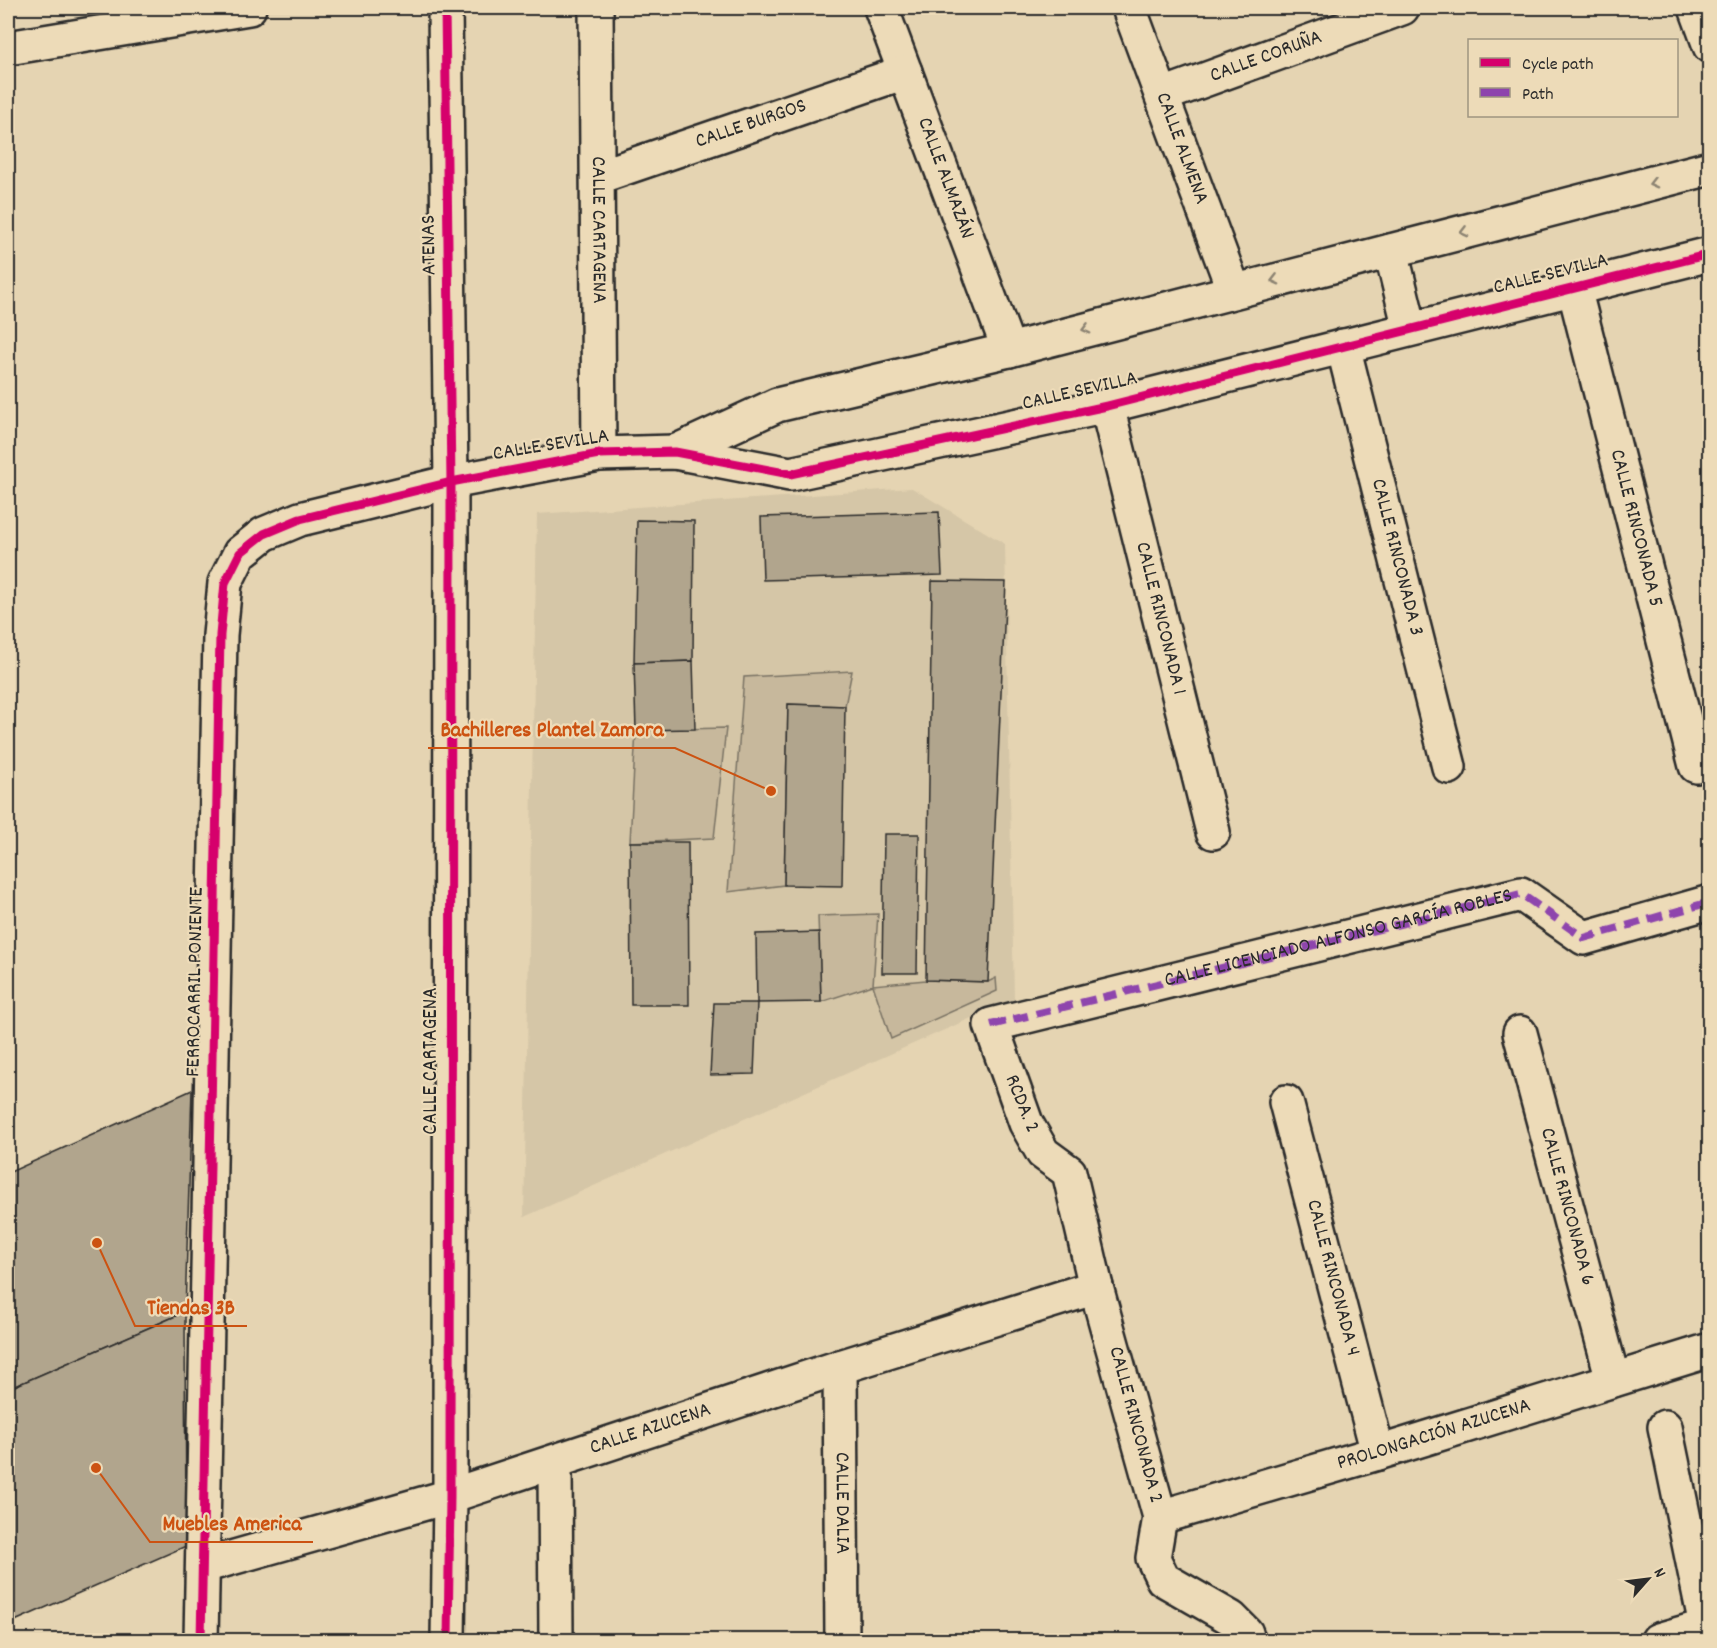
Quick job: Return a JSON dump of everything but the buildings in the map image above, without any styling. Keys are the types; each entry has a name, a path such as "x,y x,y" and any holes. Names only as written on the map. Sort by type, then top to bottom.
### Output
{"street":[{"path":"8,48 124,17 249,8"},
{"name":"ATENAS","path":"445,8 451,482"},
{"name":"CALLE CARTAGENA","path":"596,8 599,454"},
{"name":"CALLE ALMAZÁN","path":"881,8 1009,350"},
{"name":"CALLE ALMENA","path":"1129,8 1234,291"},
{"name":"CALLE CORUÑA","path":"1163,95 1402,8"},
{"path":"1696,8 1710,46"},
{"name":"CALLE BURGOS","path":"598,177 905,72"},
{"name":"CALLE SEVILLA","path":"675,452 777,405 1009,350 1710,168"},
{"path":"1391,251 1410,329"},
{"name":"CALLE SEVILLA","path":"451,482 599,454 675,452 790,474 1107,406 1710,254"},
{"name":"CALLE RINCONADA 5","path":"1574,288 1696,766"},
{"name":"CALLE RINCONADA 3","path":"1343,346 1449,767"},
{"name":"CALLE RINCONADA 1","path":"1107,406 1213,832"},
{"name":"CALLE CARTAGENA","path":"448,1641 451,482"},
{"name":"FERROCARRIL PONIENTE","path":"201,1641 220,635 225,583 240,553 264,534 300,519 451,482"},
{"name":"CALLE LICENCIADO ALFONSO GARCÍA ROBLES","path":"992,1024 1521,894 1584,938 1710,902"},
{"name":"RCDA. 2","path":"992,1024 1026,1123 1043,1153 1069,1172"},
{"name":"CALLE RINCONADA 6","path":"1520,1033 1613,1380"},
{"name":"CALLE RINCONADA 4","path":"1286,1102 1378,1453"},
{"name":"CALLE RINCONADA 2","path":"1069,1172 1096,1287 1160,1517 1153,1558 1162,1579 1232,1617 1247,1637"},
{"name":"CALLE AZUCENA","path":"203,1566 450,1496 840,1367 1096,1287"},
{"name":"PROLONGACIÓN AZUCENA","path":"1160,1517 1378,1453 1710,1350"},
{"name":"CALLE DALIA","path":"840,1367 842,1641"},
{"path":"1658,1641 1708,1630 1665,1427"},
{"path":"555,1462 556,1641"}],"shaded area":[{"path":"912,488 1005,544 1014,999 524,1217 537,514"},
{"path":"852,671 845,706 788,704 784,885 728,892 744,677"},
{"path":"726,728 714,838 630,842 636,730"},
{"path":"878,914 873,985 821,1002 818,916"},
{"path":"996,978 997,991 891,1039 873,985 926,980 988,982"}],"marked path":[{"path":"991,1025 1521,894 1584,938 1710,902"}],"cycle path":[{"path":"445,8 451,482 448,1640"},
{"path":"201,1640 220,635 225,583 240,553 264,534 300,519 451,482 599,454 675,452 790,474 1107,406 1710,254"}],"place":[{"name":"Bachilleres Plantel Zamora","path":"771,791"},
{"name":"Tiendas 3B","path":"97,1243"},
{"name":"Muebles America","path":"96,1468"}]}
